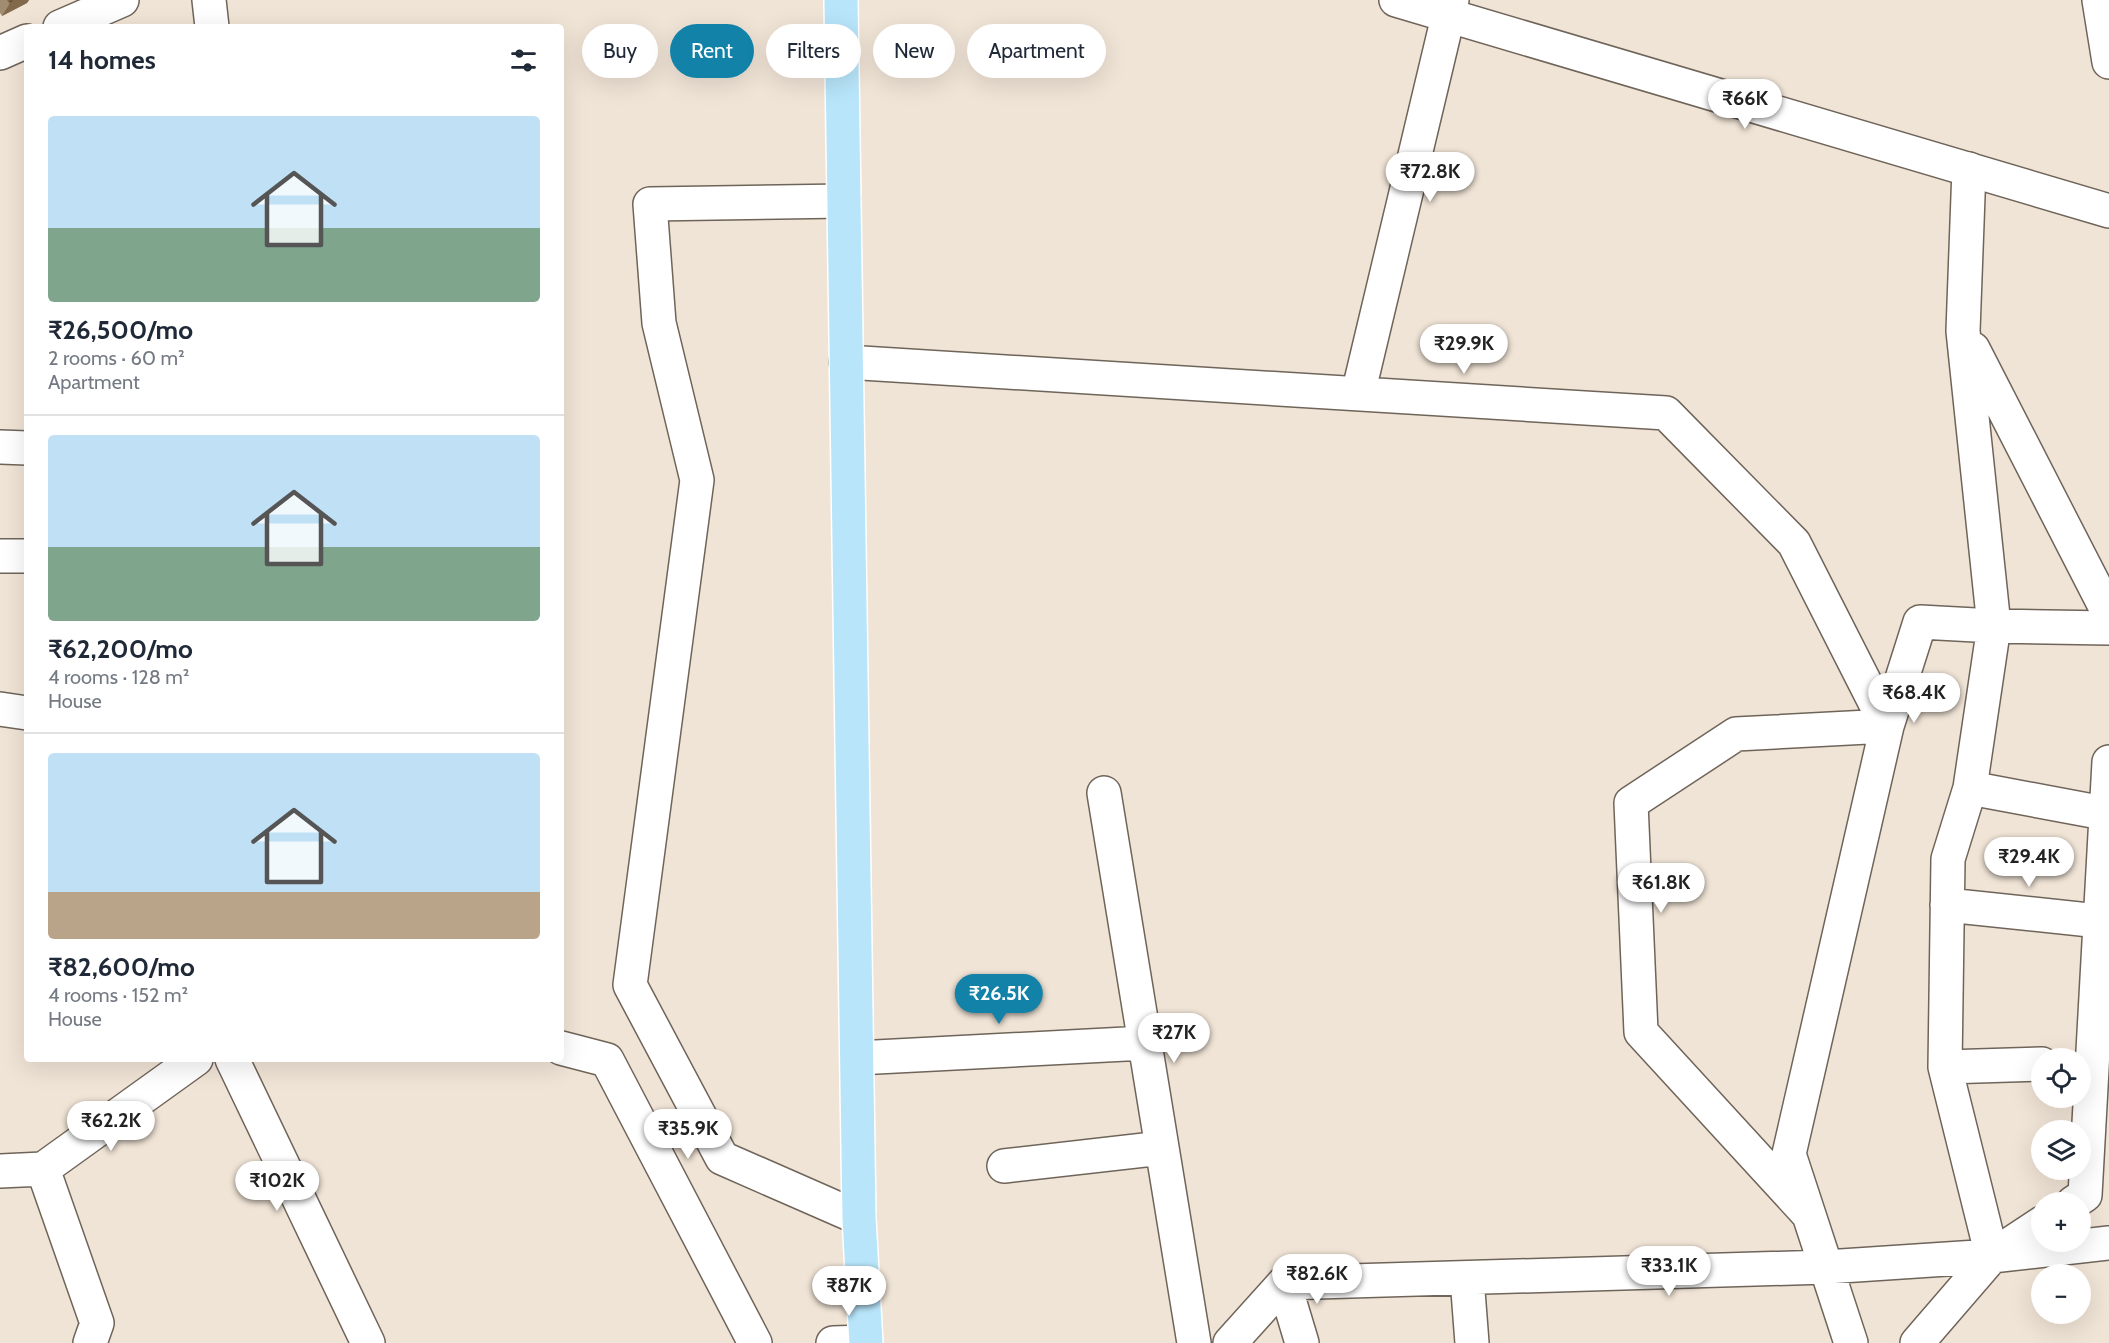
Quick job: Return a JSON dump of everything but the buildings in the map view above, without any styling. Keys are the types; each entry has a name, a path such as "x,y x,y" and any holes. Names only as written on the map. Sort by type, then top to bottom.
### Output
{"main road":[{"path":"841,0 859,1218 866,1342"}],"street":[{"path":"67,24 122,0"},
{"path":"209,0 212,24"},
{"path":"1396,0 1450,8 2109,211"},
{"path":"2099,0 2109,62"},
{"path":"1358,394 1450,8"},
{"path":"0,53 24,43"},
{"path":"1970,169 1963,331 1994,626 1970,788 1948,859 1945,1067 1992,1256"},
{"path":"844,201 650,204 659,323 697,480 630,985 722,1158 859,1218"},
{"path":"1963,331 2109,614"},
{"path":"846,362 1665,413 1794,543 1887,726"},
{"path":"0,447 24,448"},
{"path":"0,556 24,556"},
{"path":"1851,1343 1789,1154 1887,726 1920,622 1994,626 2109,627"},
{"path":"0,709 24,712"},
{"path":"1809,1215 1641,1032 1631,803 1736,734 1887,726"},
{"path":"2085,1192 2105,922 2109,762"},
{"path":"1970,788 2108,814"},
{"path":"1104,793 1194,1343"},
{"path":"1947,904 2105,922"},
{"path":"857,1058 1145,1043"},
{"path":"564,1049 607,1060 755,1343"},
{"path":"0,1171 44,1169 192,1062"},
{"path":"233,1062 368,1343"},
{"path":"1945,1067 2031,1064"},
{"path":"1004,1166 1162,1148"},
{"path":"44,1169 97,1323 90,1343"},
{"path":"1917,1343 1992,1256 2031,1230"},
{"path":"1230,1343 1284,1283 1826,1267 1992,1256 2109,1243"},
{"path":"1467,1278 1472,1343"},
{"path":"1284,1283 1302,1343"},
{"path":"833,1343 866,1342"}]}
